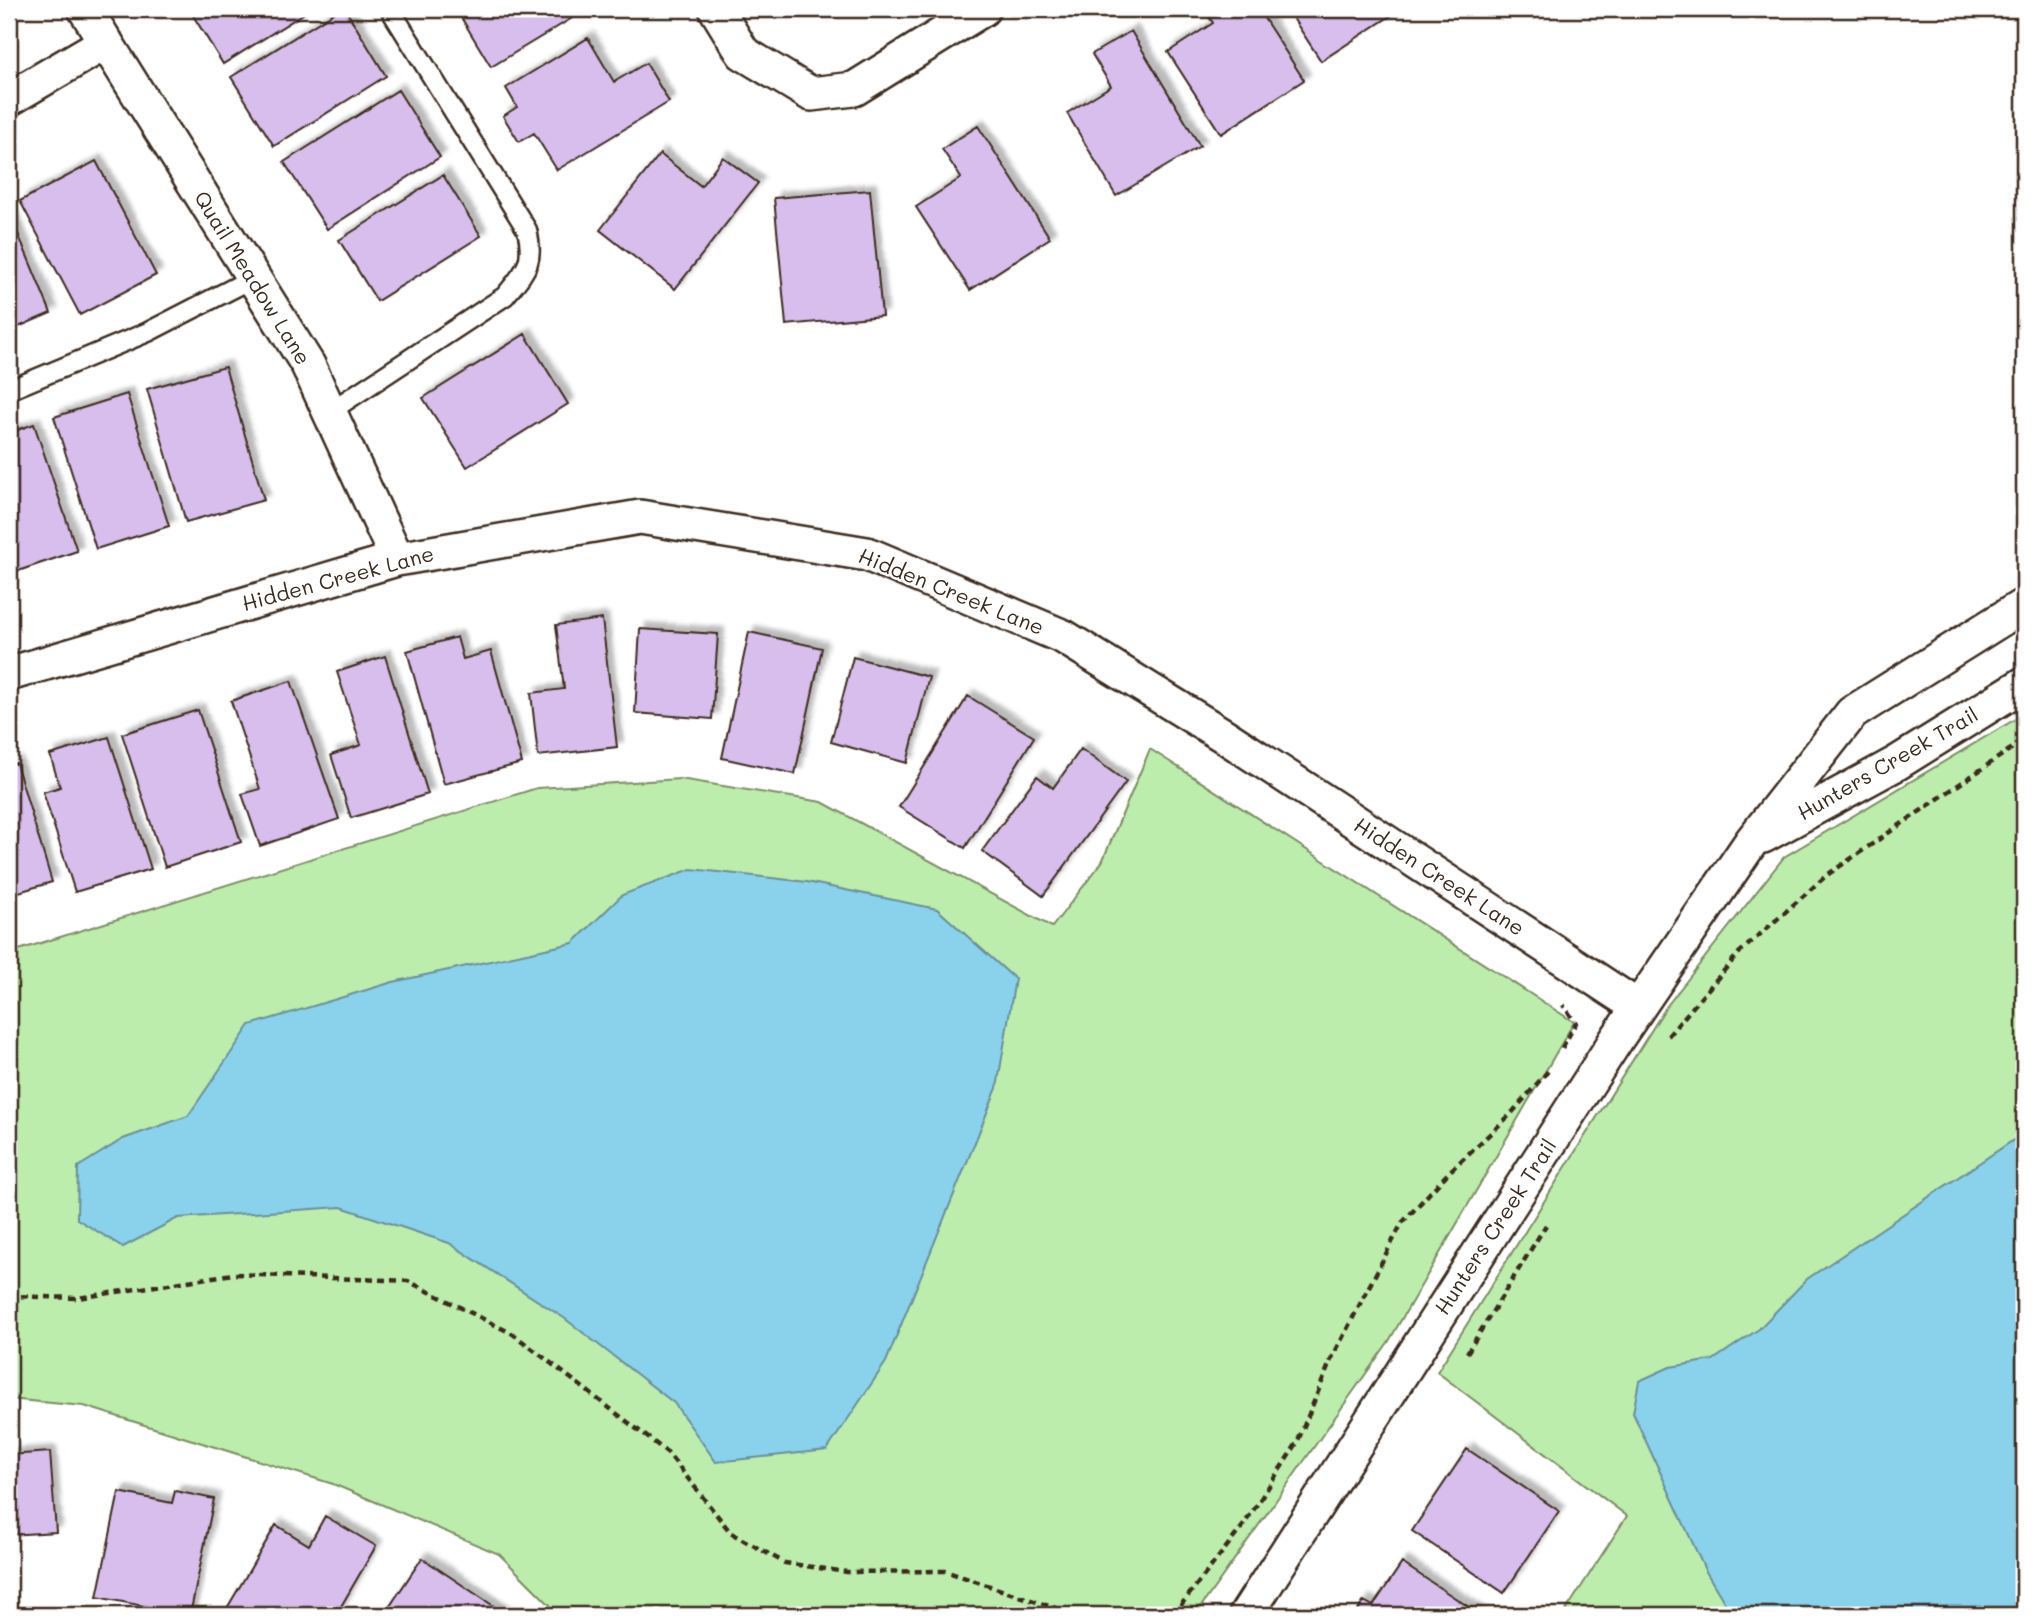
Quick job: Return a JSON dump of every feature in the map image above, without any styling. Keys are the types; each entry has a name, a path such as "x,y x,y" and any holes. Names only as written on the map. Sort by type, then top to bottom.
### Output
{"street":[{"name":"Quail Meadow Lane","path":"85,9 308,365 397,559"},
{"path":"716,9 743,52 811,94 854,89 983,9"},
{"path":"9,99 106,42"},
{"name":"Hidden Creek Lane","path":"9,674 397,559 640,517 867,554 1064,637 1226,737 1638,1007"},
{"name":"Hunters Creek Trail","path":"1246,1615 1638,1007 1751,842 1852,713 2024,605"},
{"name":"Hunters Creek Trail","path":"1751,842 1897,763 2024,684"}],"lane":[{"path":"330,412 505,296 522,275 533,252 527,230 390,9"},
{"path":"9,390 148,332 253,278"}],"path":[{"path":"1661,1044 1739,953 1827,875 2024,740"},
{"path":"1559,1055 1576,1023 1560,1002"},
{"path":"1174,1615 1242,1526 1297,1443 1331,1360 1402,1223 1449,1172 1510,1115 1553,1065"},
{"path":"1468,1353 1553,1214"},
{"path":"9,1296 78,1298 233,1274 408,1281 513,1334 668,1453 731,1533 785,1563 846,1572 945,1571 1076,1615"}],"green space":[{"path":"2024,714 2024,1615 1563,1615 1627,1516 1437,1372 1666,1007 1784,857"},
{"path":"1150,749 1574,1022 1389,1341 1195,1615 923,1615 914,1609 910,1615 560,1615 499,1554 333,1484 84,1406 9,1399 9,953 537,788 680,779 822,802 1052,927 1102,862"}],"water":[{"path":"691,869 807,882 937,909 1015,979 997,1088 886,1362 827,1450 716,1462 674,1403 564,1318 449,1243 341,1207 178,1218 123,1247 77,1219 78,1167 123,1139 188,1116 250,1025 393,982 573,943 622,895"},
{"path":"2024,1133 2024,1615 1732,1615 1705,1570 1633,1413 1639,1381 1670,1367 1713,1360 1759,1329 1807,1279"}],"building":[{"path":"189,9 311,9 223,64"},
{"path":"340,9 345,9 386,76 274,146 231,77"},
{"path":"456,9 587,9 491,67"},
{"path":"1204,9 1258,9 1304,80 1221,134 1168,52 1213,23"},
{"path":"1287,9 1401,9 1321,61"},
{"path":"1131,31 1200,146 1116,196 1067,113 1111,86 1092,54"},
{"path":"588,38 614,82 646,63 669,102 557,170 534,133 519,142 503,116 517,107 506,88"},
{"path":"398,90 440,157 327,229 284,162"},
{"path":"978,126 1050,238 970,290 916,207 961,178 942,149"},
{"path":"660,154 701,186 723,157 758,183 675,289 600,230"},
{"path":"96,161 156,275 80,315 20,201"},
{"path":"443,175 481,236 377,301 339,240"},
{"path":"870,190 882,316 786,325 774,198"},
{"path":"9,212 51,313 9,331"},
{"path":"525,334 568,404 467,467 423,398"},
{"path":"225,367 264,500 186,522 147,389"},
{"path":"127,394 169,526 96,549 54,417"},
{"path":"34,424 77,551 9,574 9,433"},
{"path":"602,619 617,747 538,756 531,693 564,689 556,625"},
{"path":"640,629 718,634 712,719 635,713"},
{"path":"749,632 822,648 795,774 722,758"},
{"path":"457,637 463,659 491,651 522,763 444,784 407,651"},
{"path":"385,656 428,794 351,818 331,755 361,745 337,672"},
{"path":"853,657 929,677 907,763 831,742"},
{"path":"291,681 339,819 260,846 242,794 260,789 231,701"},
{"path":"968,696 1034,737 965,848 899,807"},
{"path":"198,710 241,842 165,867 122,734"},
{"path":"109,737 151,869 75,892 43,792 60,787 50,755"},
{"path":"1081,749 1126,782 1043,896 982,851 1037,776 1053,788"},
{"path":"16,763 52,882 9,895 9,765"},
{"path":"1467,1449 1559,1511 1504,1593 1412,1531"},
{"path":"50,1452 56,1532 9,1535 9,1455"},
{"path":"175,1491 214,1499 190,1615 97,1597 119,1492 172,1503"},
{"path":"325,1516 376,1546 336,1615 223,1615 276,1525 309,1545"},
{"path":"422,1558 507,1615 384,1615"},
{"path":"1402,1563 1481,1615 1355,1615 1364,1601 1373,1606"}]}
